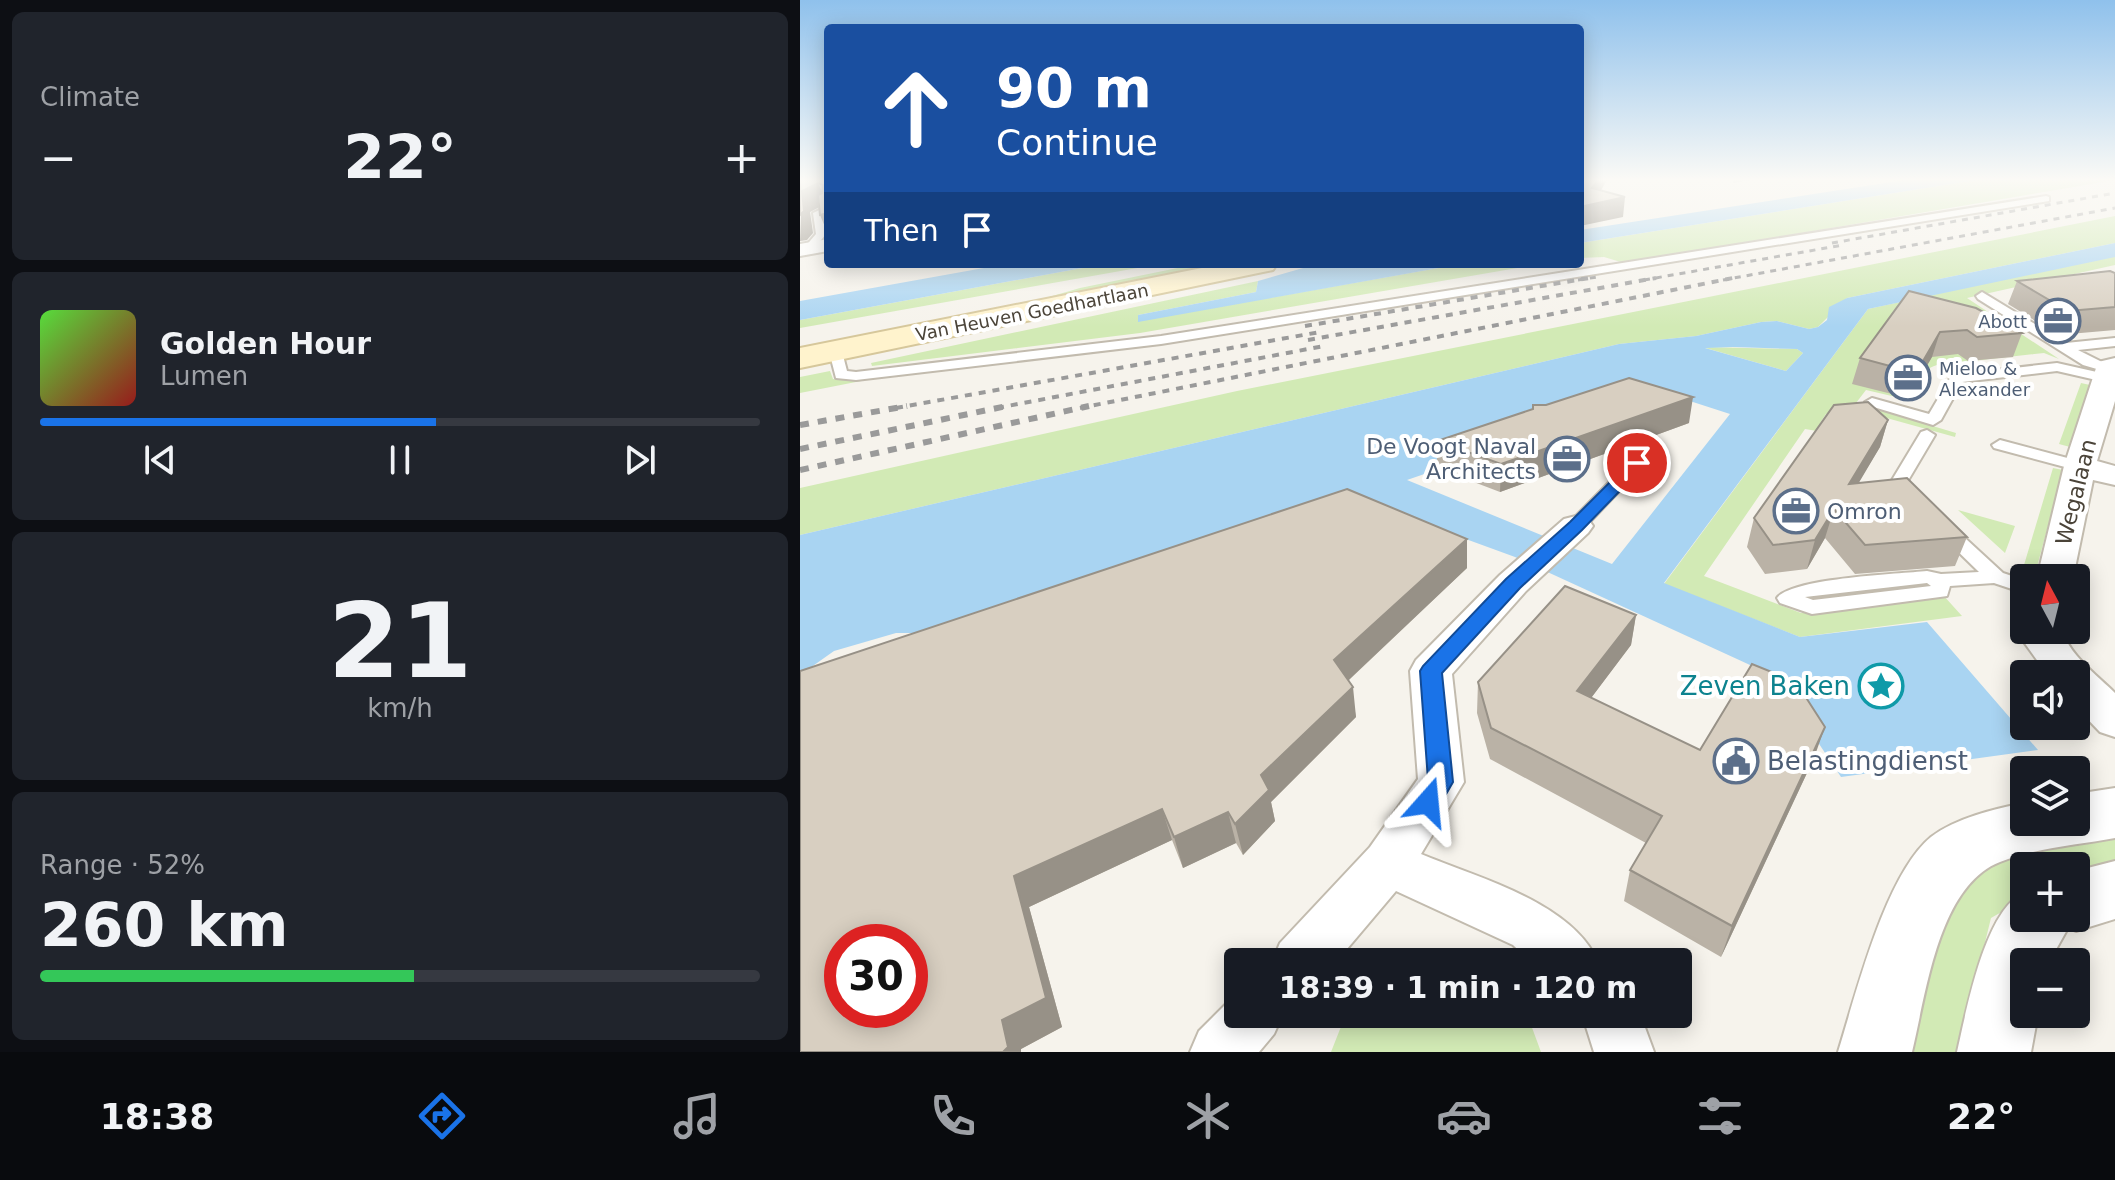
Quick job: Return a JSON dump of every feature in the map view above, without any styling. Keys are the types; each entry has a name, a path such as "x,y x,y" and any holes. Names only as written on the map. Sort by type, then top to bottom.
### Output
{"main road":[{"name":"Van Heuven Goedhartlaan","path":"800,339 1160,268"},
{"name":"Van Heuven Goedhartlaan","path":"800,358 1243,268"}],"street":[{"name":"Wegalaan","path":"2058,564 2080,466 2110,364"},
{"path":"2080,466 2115,476"},
{"path":"1312,948 1388,863 1441,782 1431,671 1513,583 1576,526"},
{"path":"2046,644 2059,660"},
{"path":"2090,694 2115,720"},
{"path":"2090,817 2115,813"},
{"path":"1875,1052 1924,893 1953,856 2010,831"},
{"path":"1388,863 1532,927 1555,948"},
{"path":"2090,897 2115,890"},
{"path":"1994,1052 2012,965 2028,932"},
{"path":"1220,1052 1241,1028"},
{"path":"1616,1028 1624,1052"}],"lane":[{"path":"836,351 841,375 856,376 1161,340 1857,229"},
{"path":"2011,297 1985,298 2088,362 2110,364"},
{"path":"2064,347 2110,364"},
{"path":"1872,402 1933,420 1957,378 2110,364"},
{"path":"1927,435 1897,485 1996,577"},
{"path":"2000,445 2080,466"},
{"path":"1576,526 1637,463"},
{"path":"1941,580 1940,591 1812,607 1787,598 1801,591 1927,577 1941,580 1996,577 2010,582"}],"green space":[{"path":"1667,229 1825,229 1624,263 1604,257 1584,258 1584,242"},
{"path":"2049,229 2115,229 2115,243 1847,298 1818,327 1809,329 1777,321 1761,322 1696,336 1619,344 800,535 800,488 1237,391"},
{"path":"2115,257 2115,265 1967,298 2059,359 2044,353 1937,365 1917,378 1909,400 1866,390 1856,403 1956,433 1955,437 1865,412 1826,414 1820,423 1823,432 1805,429 1704,576 1801,613 1943,595 1962,616 1800,637 1664,584 1868,309"},
{"path":"1082,268 1138,268 800,328 800,320"},
{"path":"1178,268 1217,268 986,315 1080,288"},
{"path":"1438,268 1517,268 1140,333 872,366 871,363 1258,281 1256,292 1138,315 1138,321"},
{"path":"1702,347 1797,349 1803,353 1786,371"},
{"path":"830,371 833,379 861,381 800,393 800,377"},
{"path":"2081,383 2090,385 2070,447 2059,444"},
{"path":"2053,468 2063,470 2038,564 2024,564"},
{"path":"1958,510 2015,526 2005,553"},
{"path":"2115,834 2115,878 2090,882 2090,852 2012,852"},
{"path":"2010,853 2010,907 1991,918 1958,1052 1895,1052 1956,883"},
{"path":"1340,1028 1532,1028 1541,1052 1331,1052"}],"water":[{"path":"1586,229 1667,229 1584,242"},
{"path":"2115,243 2115,257 1868,309 1664,583 1800,637 1927,622 2010,718 2010,740 2029,740 2038,750 1841,777 1774,676 1515,557 1359,500 925,633 896,633 834,651 800,675 800,535 1619,344 1696,336 1761,322 1777,321 1809,329 1827,320 1829,307 1847,298","holes":["1705,348 1797,349 1803,353 1786,371","1662,392 1730,414 1612,564 1407,480"]},
{"path":"984,268 1082,268 800,320 800,301"},
{"path":"1303,268 1439,268 1138,322 1138,315 1256,292 1258,281"}],"building":[{"path":"2110,271 2115,273 2115,307 2068,311 2017,281"},
{"path":"1909,291 1976,308 2022,333 1977,337 1967,330 1940,332 1916,373 1860,358"},
{"path":"1629,378 1693,397 1501,464 1437,441 1533,409 1533,405 1546,405"},
{"path":"1868,402 1888,420 1849,484 1907,478 1967,537 1865,545 1834,509 1815,540 1773,545 1754,518 1834,405"},
{"path":"1347,489 1467,539 1334,660 1353,687 1261,775 1269,790 1235,824 1228,812 1174,837 1162,809 1014,876 1046,998 1002,1020 1008,1047 1003,1052 800,1052 800,671"},
{"path":"1565,586 1636,615 1577,691 1700,750 1752,664 1796,682 1825,727 1732,926 1630,870 1662,816 1491,728 1478,682"}],"railway":[{"path":"1832,243 1911,229"},
{"path":"1723,280 2000,229"},
{"path":"1644,280 1843,245"},
{"path":"1578,280 1597,277"},
{"path":"1305,326 1589,278"},
{"path":"1308,340 1656,278"},
{"path":"1080,408 1733,278"},
{"path":"896,408 1320,332"},
{"path":"1001,407 1324,346"},
{"path":"800,425 907,406"},
{"path":"1001,407 1007,406"},
{"path":"800,470 1089,406"},
{"path":"800,449 1001,407"},
{"path":"997,408 1001,407"}],"place":[{"name":"Abott","path":"2058,321"},
{"name":"Mieloo & Alexander","path":"1908,378"},
{"name":"De Voogt Naval Architects","path":"1567,459"},
{"name":"Omron","path":"1796,511"},
{"name":"Zeven Baken","path":"1881,686"},
{"name":"Belastingdienst","path":"1736,761"}],"route":[{"path":"1428,802 1441,782 1431,671 1513,583 1576,526 1637,463"}]}
